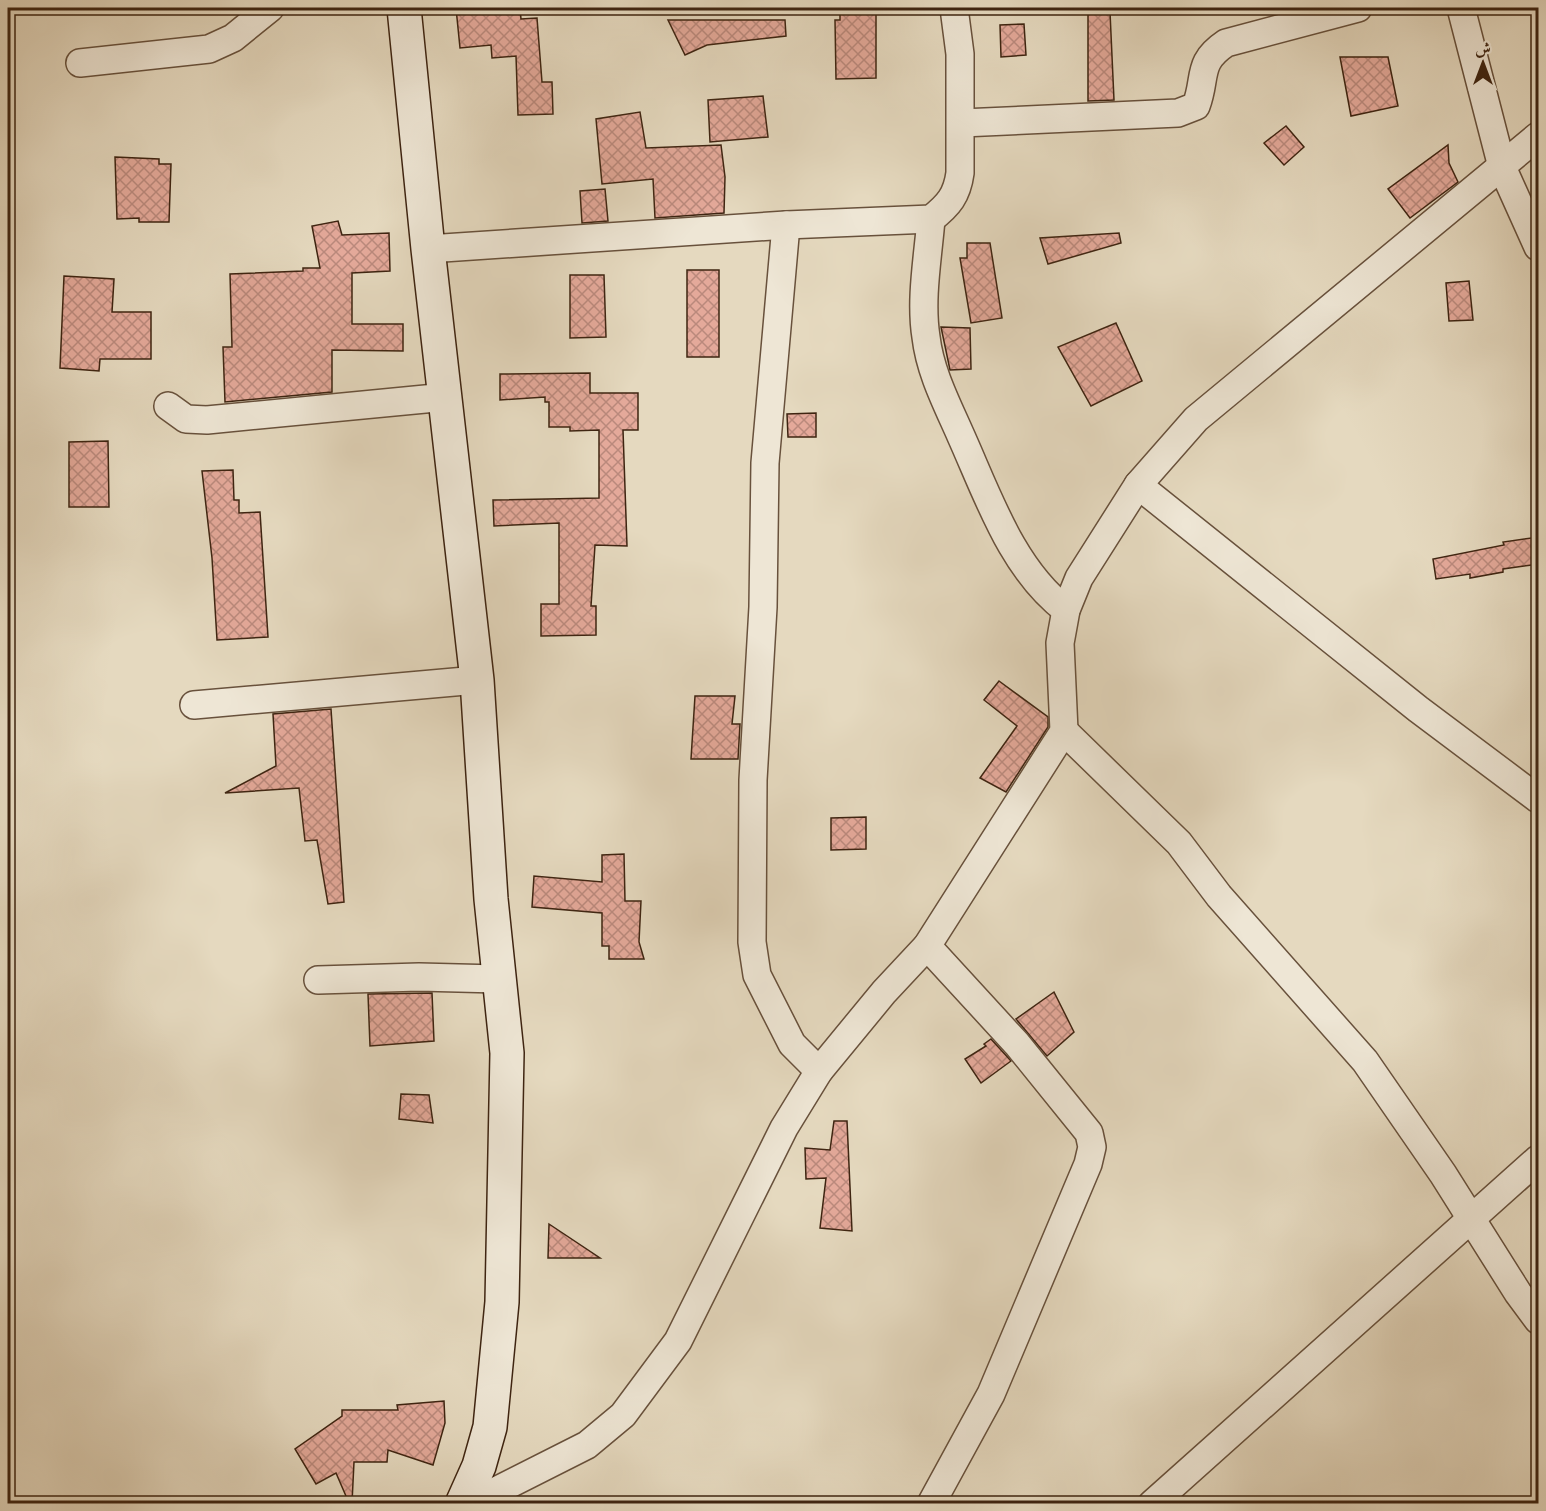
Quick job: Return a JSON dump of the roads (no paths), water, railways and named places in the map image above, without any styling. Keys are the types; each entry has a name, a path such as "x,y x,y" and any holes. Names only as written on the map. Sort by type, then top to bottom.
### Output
{"main road":[{"path":"404,8 428,249 477,680 498,979 507,1053 502,1302 490,1427 479,1466 462,1503"}],"street":[{"path":"80,63 209,49 233,38 270,8"},
{"path":"428,249 786,225 931,219 946,207 957,192 962,123 960,54 954,8"},
{"path":"962,123 1178,113 1196,106 1202,72 1210,53 1226,43 1358,8"},
{"path":"1461,8 1502,166 1539,247"},
{"path":"470,1503 587,1445 623,1415 678,1341 784,1128 819,1071 884,992 927,946 1064,731 1060,643 1066,610 1079,578 1138,485 1196,419 1539,136"},
{"path":"931,219 924,303 926,337 934,375 998,521 1033,578 1052,599 1066,610"},
{"path":"786,225 765,463 763,607 753,780 752,942 757,975 792,1044 819,1071"},
{"path":"168,406 186,418 207,420 446,397"},
{"path":"1138,485 1418,709 1539,799"},
{"path":"194,705 477,680"},
{"path":"1064,731 1179,843 1219,896 1365,1061 1471,1218 1518,1293 1539,1320"},
{"path":"927,946 1017,1044 1089,1133 1092,1147 1088,1164 991,1394 931,1503"},
{"path":"318,980 418,977 498,979"},
{"path":"1153,1503 1539,1158"}]}
